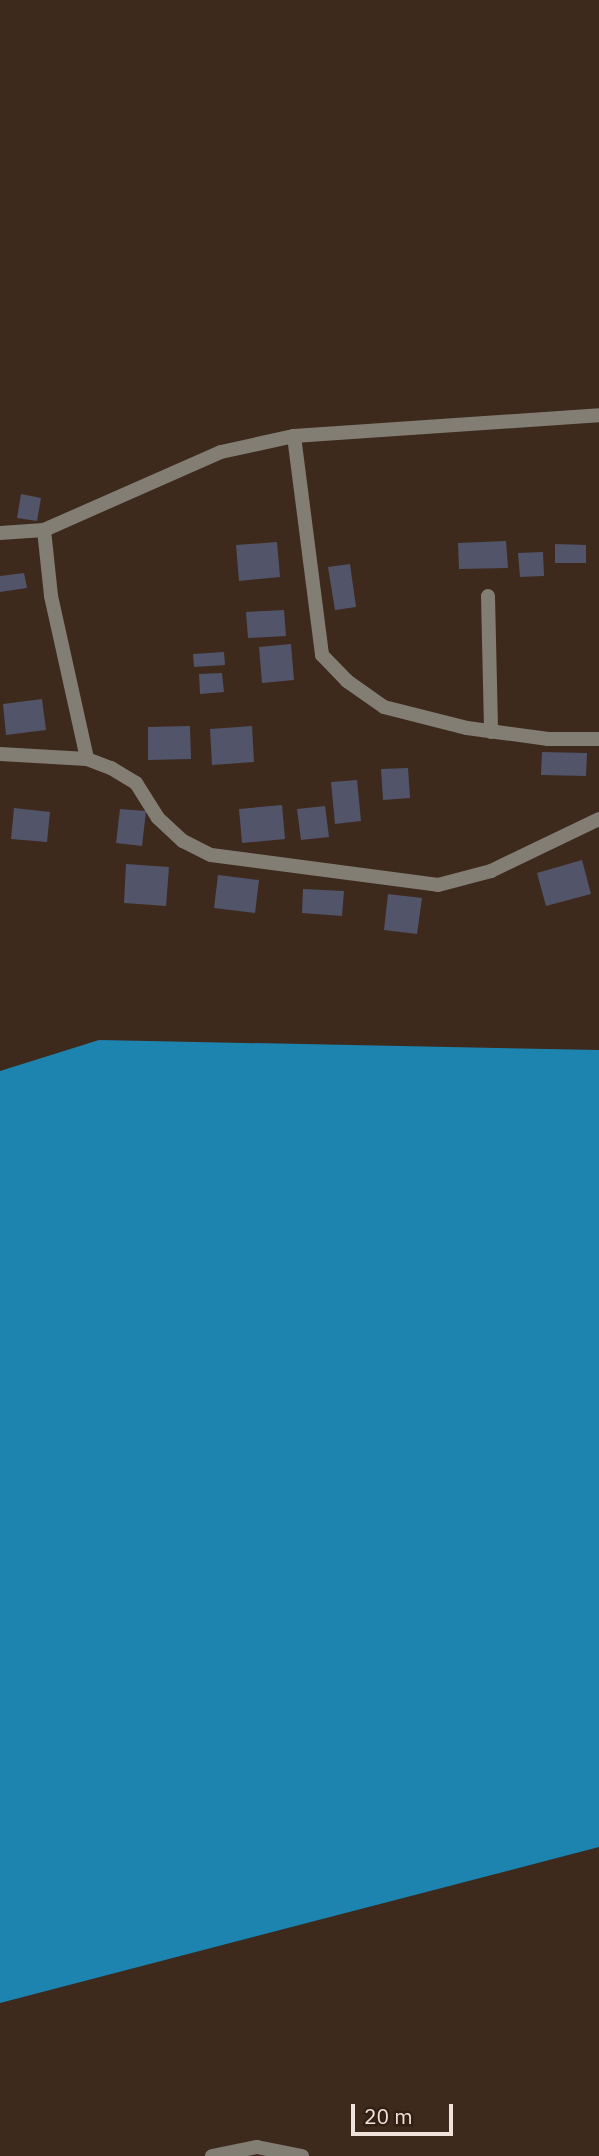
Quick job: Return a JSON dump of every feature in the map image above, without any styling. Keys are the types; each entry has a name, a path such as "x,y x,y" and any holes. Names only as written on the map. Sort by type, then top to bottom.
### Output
{"street":[{"path":"0,533 44,530 221,452 294,436 599,415"},
{"path":"294,436 322,655 347,681 384,707 491,732 548,740 599,739"},
{"path":"44,530 51,596 87,759"},
{"path":"488,596 491,732"},
{"path":"0,754 87,759 136,783 158,818 183,841 211,855 438,885 491,871 599,819"},
{"path":"212,2156 257,2147 302,2156"}],"water":[{"path":"99,1040 599,1050 599,1847 0,2003 0,1071"}],"building":[{"path":"21,494 41,498 37,521 17,518"},
{"path":"506,541 508,568 459,569 458,543"},
{"path":"277,542 280,577 239,581 236,545"},
{"path":"555,544 586,545 586,563 555,563"},
{"path":"543,552 544,576 520,577 518,553"},
{"path":"350,564 356,607 335,610 328,567"},
{"path":"24,573 27,588 0,592 0,576"},
{"path":"284,610 286,636 248,638 246,612"},
{"path":"291,644 294,680 262,683 259,647"},
{"path":"224,652 225,665 194,667 193,654"},
{"path":"222,673 224,692 200,694 199,674"},
{"path":"42,699 46,730 6,735 3,704"},
{"path":"190,726 191,759 148,760 148,727"},
{"path":"252,726 254,762 212,765 210,729"},
{"path":"542,752 587,753 586,776 541,775"},
{"path":"408,768 410,798 383,800 381,769"},
{"path":"357,780 361,821 335,824 331,782"},
{"path":"282,805 285,839 242,843 239,809"},
{"path":"325,806 329,837 301,840 297,809"},
{"path":"14,808 50,812 47,842 11,839"},
{"path":"120,809 146,811 142,846 116,843"},
{"path":"582,860 591,894 546,906 537,873"},
{"path":"126,864 169,867 166,906 124,903"},
{"path":"218,875 259,880 255,913 214,908"},
{"path":"303,889 344,891 342,916 302,913"},
{"path":"388,894 422,898 417,934 384,930"}]}
